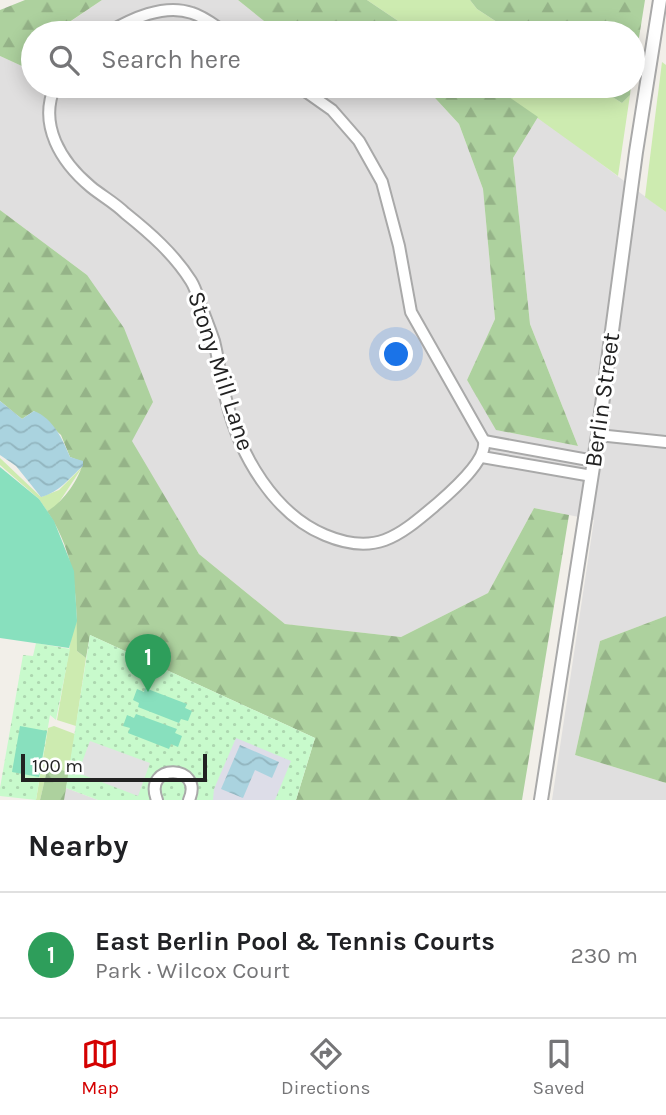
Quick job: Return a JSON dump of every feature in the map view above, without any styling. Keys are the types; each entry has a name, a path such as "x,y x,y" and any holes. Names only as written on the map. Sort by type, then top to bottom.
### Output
{"street":[{"name":"Berlin Street","path":"645,95 660,0"},
{"path":"134,21 152,13 178,10 208,21"},
{"name":"Stony Mill Lane","path":"52,98 48,114 52,136 65,163 90,187 123,211 171,253 193,284 214,341 227,405 245,452 275,499 309,528 345,544 373,543 389,539 405,531 447,495 482,457"},
{"path":"315,98 332,110 359,141 382,182 399,246 411,312 484,441 482,457 592,476"},
{"name":"Berlin Street","path":"541,800 592,476 644,98"},
{"path":"598,435 666,442"},
{"path":"484,441 594,461"},
{"path":"158,800 155,791 158,780 167,773 178,772 188,779 192,790 189,800"}],"shaded area":[{"path":"102,0 238,0 264,21 71,21"},
{"path":"0,56 21,66 21,98 435,98 459,124 483,189 495,319 467,380 497,430 578,446 530,324 513,158 538,117 666,212 666,616 600,641 575,755 666,783 666,800 552,800 594,520 534,508 488,593 401,637 285,624 199,554 131,441 87,275 0,210"},
{"path":"236,738 291,761 275,800 213,800 214,789"},
{"path":"90,741 150,763 138,796 78,773"},
{"path":"66,788 98,800 64,800"}],"green space":[{"path":"25,0 102,0 71,21 21,21 21,66 0,56 0,10"},
{"path":"238,0 367,0 398,21 264,21"},
{"path":"367,0 470,0 477,9 496,21 398,21"},
{"path":"470,0 645,0 642,21 496,21 477,9"},
{"path":"662,62 666,65 666,212 645,197"},
{"path":"435,98 510,98 538,117 513,158 530,324 578,446 496,430 467,380 495,319 483,189 459,124"},
{"path":"510,98 614,98 622,103 630,98 618,176"},
{"path":"614,98 627,98 622,103"},
{"path":"0,210 87,275 124,328 153,402 132,441 199,554 285,624 401,637 488,593 534,508 569,515 522,800 296,800 315,738 90,635 86,658 77,651 77,614 70,561 47,511 59,503 70,490 83,462 70,457 61,435 34,411 22,419 0,401"},
{"path":"0,458 41,497 59,490 83,466 56,507 47,511 39,499 0,465"},
{"path":"0,467 39,499 54,521 74,571 77,621 69,648 0,638"},
{"path":"75,616 77,651 86,658 76,726 57,720"},
{"path":"666,616 666,783 575,755 600,641"},
{"path":"90,635 315,738 296,800 98,800 66,788"},
{"path":"36,643 70,649 56,720 50,715 36,800 0,796 23,655 33,656"},
{"path":"145,688 187,704 185,708 192,711 188,721 181,719 179,723 138,707 139,703 133,700 137,689 144,692"},
{"path":"136,714 177,729 175,733 182,736 178,747 171,744 169,749 128,733 130,728 123,726 127,715 134,718"},
{"path":"20,726 47,731 39,777 12,772"},
{"path":"54,726 75,734 69,772 48,766 40,800 36,800 48,728"},
{"path":"48,766 69,772 64,800 40,800"}],"water":[{"path":"0,401 22,419 34,411 41,414 61,437 70,457 83,461 83,466 48,495 41,497 16,466 0,455"},
{"path":"240,745 279,762 272,778 255,770 243,798 221,789"}],"place":[{"name":"East Berlin Pool & Tennis Courts","path":"148,692"}]}
